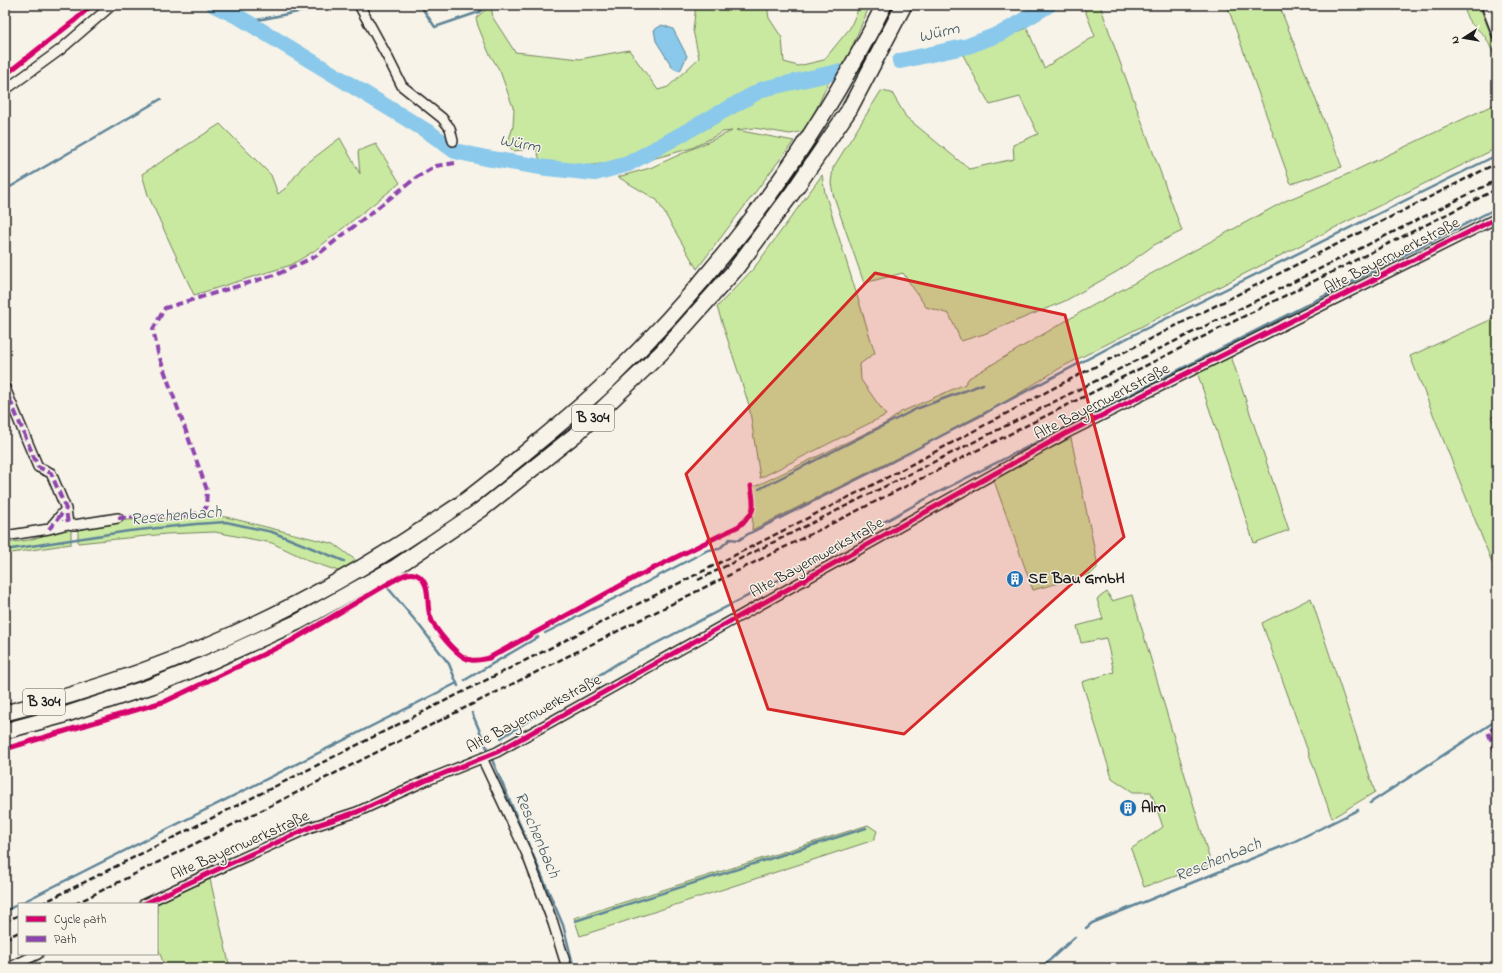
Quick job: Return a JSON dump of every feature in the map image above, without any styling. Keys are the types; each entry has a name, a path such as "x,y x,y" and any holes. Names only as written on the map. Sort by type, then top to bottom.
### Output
{"highway":[{"name":"B 304","path":"5,713 94,688 145,671 186,655 290,607 388,552 480,490 564,421 607,382 656,332 717,263 767,198 818,124 845,78 884,5"},
{"name":"B 304","path":"5,731 64,715 152,686 192,670 298,622 396,567 469,518 569,440 661,353 734,271 793,192 849,110 904,5"}],"street":[{"path":"5,90 60,50 112,5"},
{"path":"359,5 402,86 442,118 450,128 453,141"},
{"path":"1486,5 1497,34"},
{"name":"Alte Bayernwerkstraße","path":"146,903 311,827 357,812 425,781 497,752 1065,434 1497,218"},
{"path":"5,388 38,467 51,473 66,509 68,524"},
{"path":"49,529 66,509"},
{"path":"5,536 49,529 68,524 74,526 118,518"},
{"path":"484,757 526,852 553,923 567,968"},
{"path":"8,968 36,955"}],"highlighted area":[{"path":"875,273 1065,315 1124,537 904,734 768,709 686,474"}],"green space":[{"path":"491,5 493,18 515,52 580,59 629,50 658,90 668,87 699,58 693,30 696,5 767,5 769,18 782,38 784,62 798,66 824,60 850,28 860,5 870,5 848,56 827,85 811,121 803,131 790,134 754,128 736,130 794,141 697,269 657,200 618,177 650,168 732,131 723,132 692,148 652,159 619,161 580,167 548,164 540,160 535,146 532,145 523,150 512,151 508,142 513,127 514,110 500,71 489,53 476,18"},
{"path":"1083,5 1100,5 1182,231 1154,245 1118,271 1065,301 984,334 961,341 949,314 926,307 903,273 864,283 833,194 831,183 833,168 881,91 892,93 906,117 969,169 1014,159 1013,145 1038,134 1020,97 990,105 963,55 1027,28 1044,68 1095,36"},
{"path":"1227,5 1279,5 1342,167 1291,184"},
{"path":"1466,5 1479,5 1497,50 1497,61 1486,38 1468,20 1465,11"},
{"path":"1497,103 1497,148 1344,223 1062,367 982,416 752,530 754,487 888,422 901,412 965,384 969,378 1081,312 1285,201 1333,181"},
{"path":"220,124 271,175 278,194 287,187 302,167 340,138 360,174 358,151 376,144 400,183 314,251 291,265 194,295 148,195 142,174"},
{"path":"822,175 825,193 875,353 860,364 861,380 886,415 760,478 749,405 717,307 754,268"},
{"path":"1497,317 1497,415 1491,417 1497,431 1497,575 1410,356"},
{"path":"1231,356 1289,530 1254,543 1197,372"},
{"path":"1071,438 1097,561 1097,568 1091,574 1033,590 993,478"},
{"path":"213,516 226,517 334,544 358,562 341,572 312,562 272,543 215,532 166,534 78,543 78,527 127,520"},
{"path":"71,527 71,544 5,554 5,543 29,540"},
{"path":"1107,592 1112,601 1132,595 1211,864 1144,887 1131,849 1163,827 1151,792 1133,792 1112,778 1082,682 1114,672 1106,638 1081,643 1077,626 1103,619 1097,599"},
{"path":"1311,598 1375,792 1332,818 1262,623"},
{"path":"868,825 877,831 874,840 580,936 574,918"},
{"path":"210,879 230,968 165,968 158,948 157,903"}],"water":[{"path":"662,25 673,29 687,56 680,71 673,68 656,41 654,30"}],"waterway":[{"name":"Würm","path":"214,5 239,17 430,133 455,151 486,158 547,168 595,173 628,164 763,89 837,72"},
{"path":"247,22 333,5"},
{"path":"420,5 435,27 479,12 486,5"},
{"name":"Würm","path":"900,61 968,46 1002,33 1049,5"},
{"path":"1494,48 1497,54"},
{"path":"5,190 161,99"},
{"path":"545,633 708,550 719,549 730,539 739,540 748,534 886,465 1135,334 1497,155"},
{"path":"501,738 618,663 792,573 931,496 1497,208"},
{"path":"759,489 916,409 983,384"},
{"name":"Reschenbach","path":"5,550 129,531 226,522 272,532 344,561"},
{"name":"Reschenbach","path":"388,588 449,664 458,686"},
{"path":"465,680 538,637"},
{"path":"21,903 457,683"},
{"name":"Reschenbach","path":"472,713 563,925 574,968"},
{"name":"Reschenbach","path":"1370,803 1497,720"},
{"name":"Reschenbach","path":"1086,928 1092,923 1293,842 1358,810"},
{"path":"575,921 866,828"},
{"path":"5,911 18,904"},
{"name":"Reschenbach","path":"1041,968 1075,937"}],"railway":[{"path":"43,903 745,550 888,477 1065,382 1497,163"},
{"path":"698,580 1497,180"},
{"path":"77,903 1497,189"},
{"path":"5,922 18,916"},
{"path":"5,939 18,932"}],"marked path":[{"path":"118,518 194,515 206,508 207,490 158,353 153,329 165,308 278,274 316,256 417,177 436,166 455,163"},
{"path":"5,388 38,467 51,473 66,509 68,524"},
{"path":"49,529 66,509"},
{"path":"1497,726 1488,732 1497,755"}],"cycle path":[{"path":"5,75 92,5"},
{"path":"146,903 311,827 357,812 425,781 497,752 1065,434 1497,218"},
{"path":"5,749 166,701 291,641 401,576 412,573 416,574 423,580 427,589 429,611 432,622 453,649 471,660 489,658 638,576 739,526 749,516 753,508 751,486"}],"place":[{"name":"SE Bau GmbH","path":"1015,579"},
{"name":"Alm","path":"1128,808"}]}
